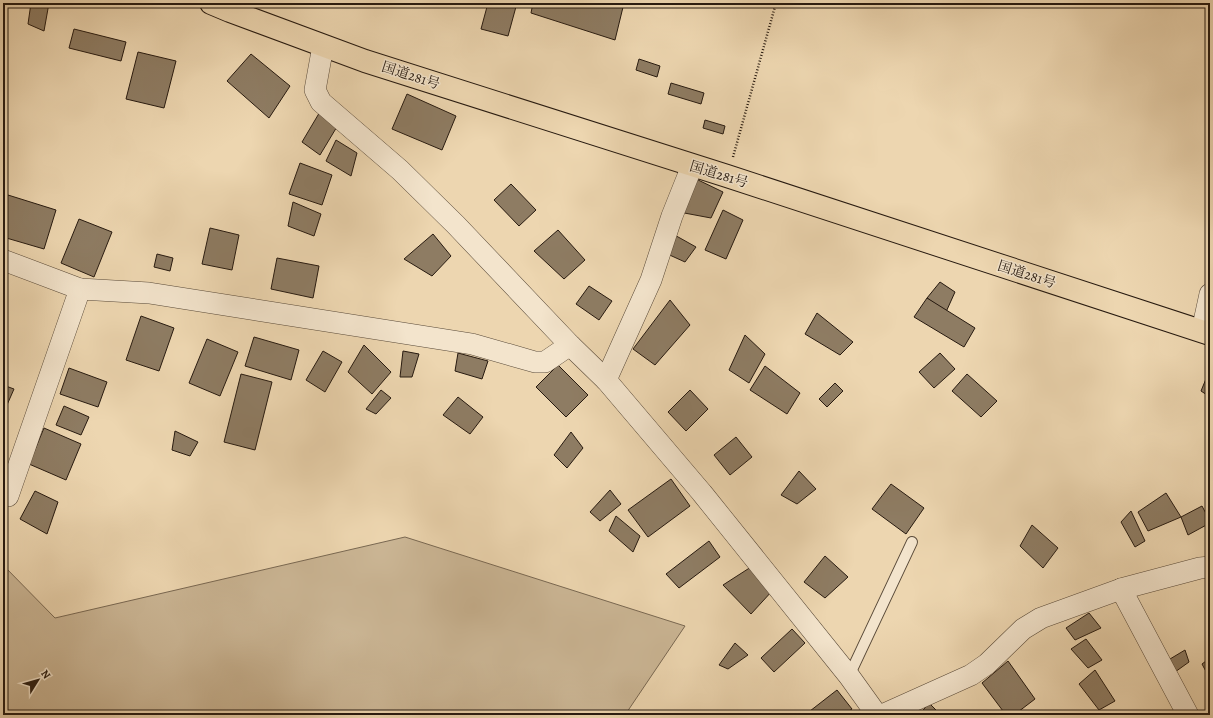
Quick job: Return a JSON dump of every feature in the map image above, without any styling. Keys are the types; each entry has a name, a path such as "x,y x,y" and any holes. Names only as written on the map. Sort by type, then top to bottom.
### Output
{"highway":[{"name":"国道281号","path":"220,7 323,46 1206,332"}],"street":[{"path":"323,46 314,90 321,102 400,170 456,225 570,345 606,380 702,493 849,676 877,715"},
{"path":"606,380 650,280 672,216 692,166"},
{"path":"3,260 80,289 149,294 472,344 535,362 545,362 570,345"},
{"path":"3,494 8,496 80,289"},
{"path":"1206,332 1210,294"},
{"path":"882,715 971,675 987,664 1023,629 1041,618 1122,589 1200,568 1210,567"},
{"path":"1122,589 1188,715"}],"lane":[{"path":"849,676 912,542"}],"path":[{"path":"727,176 776,3"}],"shaded area":[{"path":"405,537 685,626 625,715 3,715 3,565 55,618"}],"building":[{"path":"31,3 49,3 44,31 28,24"},
{"path":"488,3 517,3 508,36 481,29"},
{"path":"533,3 624,3 615,40 531,13"},
{"path":"74,29 126,42 121,61 69,48"},
{"path":"138,52 176,61 164,108 126,99"},
{"path":"251,54 290,86 269,118 227,81"},
{"path":"639,59 660,66 657,77 636,70"},
{"path":"671,83 704,93 701,104 668,94"},
{"path":"407,94 456,116 442,150 392,129"},
{"path":"321,110 338,125 320,155 302,142"},
{"path":"705,120 725,126 723,134 703,128"},
{"path":"336,140 357,153 351,176 326,161"},
{"path":"300,163 332,175 322,205 289,194"},
{"path":"694,178 723,192 711,218 679,212"},
{"path":"511,184 536,210 519,226 494,200"},
{"path":"8,195 56,210 44,249 3,237 3,211"},
{"path":"293,202 321,214 314,236 288,226"},
{"path":"723,210 743,220 726,259 705,250"},
{"path":"79,219 112,232 94,277 61,263"},
{"path":"210,228 239,235 232,270 202,264"},
{"path":"558,230 585,260 564,279 534,251"},
{"path":"671,233 696,247 685,262 663,252"},
{"path":"433,234 451,256 432,276 404,259"},
{"path":"157,254 173,258 170,271 154,267"},
{"path":"277,258 319,266 313,298 271,289"},
{"path":"940,282 955,292 946,312 927,298"},
{"path":"589,286 612,301 599,320 576,304"},
{"path":"927,298 975,328 964,347 914,317"},
{"path":"670,300 690,325 655,365 633,349"},
{"path":"817,313 853,342 840,355 805,334"},
{"path":"141,316 174,328 159,371 126,360"},
{"path":"745,335 765,354 749,383 729,370"},
{"path":"254,337 299,350 291,380 245,366"},
{"path":"207,339 238,352 220,396 189,383"},
{"path":"364,345 391,372 372,394 348,372"},
{"path":"323,351 342,362 325,392 306,380"},
{"path":"403,351 419,354 412,377 400,377"},
{"path":"458,353 488,361 482,379 455,371"},
{"path":"940,353 955,369 934,388 919,372"},
{"path":"558,365 588,395 566,417 536,387"},
{"path":"765,366 800,393 787,414 750,390"},
{"path":"69,368 107,382 98,407 60,394"},
{"path":"241,374 272,382 255,450 224,442"},
{"path":"967,374 997,401 981,417 952,391"},
{"path":"1208,374 1210,375 1210,397 1201,391"},
{"path":"835,383 843,391 827,407 819,399"},
{"path":"3,385 14,389 3,414"},
{"path":"381,390 391,398 376,414 366,409"},
{"path":"690,390 708,409 686,431 668,412"},
{"path":"458,397 483,417 470,434 443,415"},
{"path":"64,406 89,417 81,435 56,425"},
{"path":"44,428 81,444 66,480 29,464"},
{"path":"175,431 198,442 190,456 172,450"},
{"path":"571,432 583,448 567,468 554,455"},
{"path":"736,437 752,457 730,475 714,455"},
{"path":"799,471 816,489 797,504 781,495"},
{"path":"671,479 690,506 648,537 628,510"},
{"path":"891,484 924,508 906,534 872,509"},
{"path":"610,490 621,504 600,521 590,512"},
{"path":"35,491 58,502 47,534 20,519"},
{"path":"1166,493 1181,517 1148,531 1138,512"},
{"path":"1202,506 1210,523 1188,535 1181,517"},
{"path":"1131,511 1145,541 1135,547 1121,522"},
{"path":"616,516 640,536 633,552 609,531"},
{"path":"1032,525 1058,548 1043,568 1020,546"},
{"path":"709,541 720,557 679,588 666,574"},
{"path":"825,556 848,577 825,598 804,582"},
{"path":"751,567 773,590 751,614 723,585"},
{"path":"1089,613 1101,628 1075,640 1066,628"},
{"path":"792,629 805,643 774,672 761,658"},
{"path":"1086,639 1102,660 1088,668 1071,649"},
{"path":"735,643 748,655 728,669 719,665"},
{"path":"1185,650 1189,662 1168,677 1165,662"},
{"path":"1210,658 1210,679 1202,664"},
{"path":"1008,661 1035,699 1014,715 1006,715 982,683"},
{"path":"1095,670 1115,701 1099,710 1079,684"},
{"path":"837,690 852,709 843,715 813,715 810,711"},
{"path":"929,703 941,715 919,715"}]}
